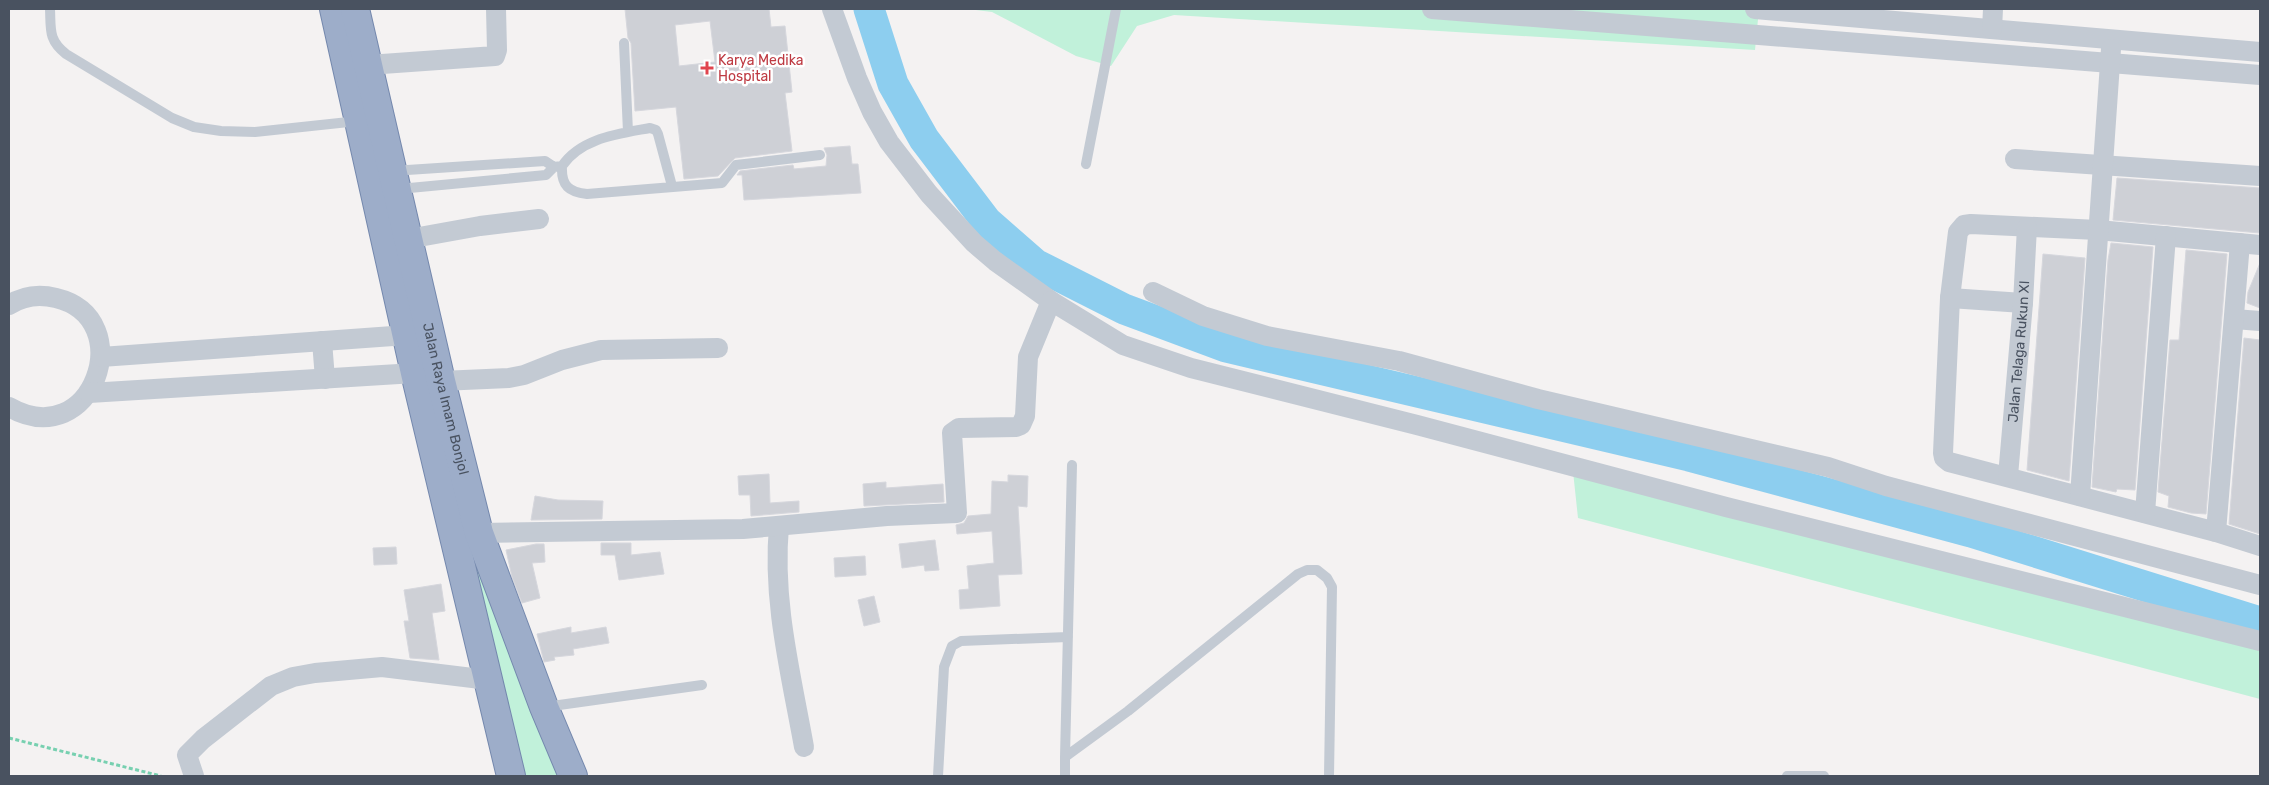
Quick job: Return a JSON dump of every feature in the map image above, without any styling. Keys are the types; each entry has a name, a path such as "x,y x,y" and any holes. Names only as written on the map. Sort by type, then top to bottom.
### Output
{"highway":[{"name":"Jalan Raya Imam Bonjol","path":"334,9 415,373 511,776"},
{"name":"Jalan Raya Imam Bonjol","path":"355,9 441,381 479,534 544,707 573,776"}],"street":[{"path":"368,65 495,56 497,50 496,9"},
{"path":"832,9 857,78 872,112 889,142 909,170 974,243 995,261 1051,301 1122,344 1191,368 1417,425 1726,507 2260,641"},
{"path":"1432,9 2260,75"},
{"path":"1755,9 2260,52"},
{"path":"1992,29 1993,9"},
{"path":"2080,496 2112,39"},
{"path":"2015,159 2103,163 2260,176"},
{"path":"408,239 539,218"},
{"path":"2260,245 2098,230 1964,225 1958,232 1950,298 1944,458 2216,532 2260,546"},
{"name":"Jalan Telaga Rukun XI","path":"2008,476 2023,303 2027,227"},
{"path":"2145,513 2166,236"},
{"path":"2216,532 2240,243"},
{"path":"1152,292 1203,316 1267,336 1399,361 1538,399 1828,467 1886,486 2260,585"},
{"path":"9,305 23,298 36,296 48,296 72,304 82,312 96,333 101,357 95,382 89,393 70,409 46,416 21,414 9,407"},
{"path":"1950,298 2023,303"},
{"path":"479,534 697,531 887,516 957,513 952,433 959,428 1016,427 1021,425 1025,416 1028,357 1051,301"},
{"path":"2234,319 2260,321"},
{"path":"101,357 407,335"},
{"path":"322,341 325,379"},
{"path":"441,381 509,378 524,375 569,357 601,350 718,348"},
{"path":"89,393 415,373"},
{"path":"778,526 777,548 780,610 804,747"},
{"path":"194,776 187,754 203,739 271,686 293,678 315,673 382,667 488,680"}],"lane":[{"path":"50,9 51,33 55,45 66,54 172,118 194,127 221,131 255,132 359,121"},
{"path":"1086,164 1116,9"},
{"path":"624,43 628,132"},
{"path":"394,180 546,175 584,146 603,138 650,128 656,130 672,186"},
{"path":"394,180 545,160 558,167 566,186 574,192 587,194 722,183 736,165 820,155"},
{"path":"1065,776 1072,465"},
{"path":"1065,757 1128,711 1298,574 1307,570 1317,570 1327,578 1332,587 1329,776"},
{"path":"938,776 944,667 952,646 961,641 1068,637"},
{"path":"544,707 702,685"},
{"path":"1787,776 1824,776"}],"path":[{"path":"9,738 161,776"}],"green space":[{"path":"968,9 1759,9 1755,50 1174,15 1137,26 1111,66 1076,56 992,12"},
{"path":"441,381 573,776 511,776"},
{"path":"1572,462 2260,648 2260,699 1578,518"}],"building":[{"path":"625,9 769,9 771,27 785,26 792,92 785,93 792,151 735,158 718,176 684,179 676,107 635,111 631,43 628,38","holes":["710,21 715,62 679,66 675,25"]},
{"path":"850,146 852,164 858,164 861,193 744,200 742,175 737,175 740,171 793,165 794,169 826,166 827,155 824,148"},
{"path":"2117,178 2260,188 2260,233 2113,220"},
{"path":"2111,243 2153,247 2135,490 2117,489 2116,492 2092,487 2108,260"},
{"path":"2186,250 2227,254 2206,514 2191,513 2168,507 2169,496 2158,492 2170,340 2179,340"},
{"path":"2043,254 2085,258 2069,481 2027,470"},
{"path":"2260,263 2260,308 2247,303 2248,292"},
{"path":"2244,338 2260,340 2260,534 2229,524"},
{"path":"769,474 770,503 799,501 799,512 751,516 750,495 739,495 738,476"},
{"path":"1008,475 1028,476 1027,507 1018,506 1022,574 998,575 1000,606 960,609 959,590 969,589 967,566 994,563 992,531 957,534 956,525 964,523 968,516 991,514 992,481 1008,482"},
{"path":"886,482 886,488 943,484 944,502 864,506 863,484"},
{"path":"535,496 558,500 603,501 602,519 531,520"},
{"path":"935,540 939,570 925,571 924,565 902,568 899,544"},
{"path":"601,543 631,543 631,555 660,552 664,574 619,580 615,555 601,555"},
{"path":"544,544 545,562 532,563 540,598 522,603 512,577 506,550"},
{"path":"396,547 397,564 374,565 373,548"},
{"path":"865,556 866,575 835,577 834,558"},
{"path":"441,584 445,611 432,613 439,660 410,658 404,621 409,621 404,590"},
{"path":"874,596 880,622 864,626 858,600"},
{"path":"571,627 571,633 606,627 609,643 573,649 574,655 554,657 555,660 544,662 537,634"}],"waterway":[{"path":"869,9 893,84 924,139 987,222 1035,264 1124,309 1226,347 1689,456 1971,532 2260,622"}],"place":[{"name":"Karya Medika Hospital","path":"707,68"}]}
